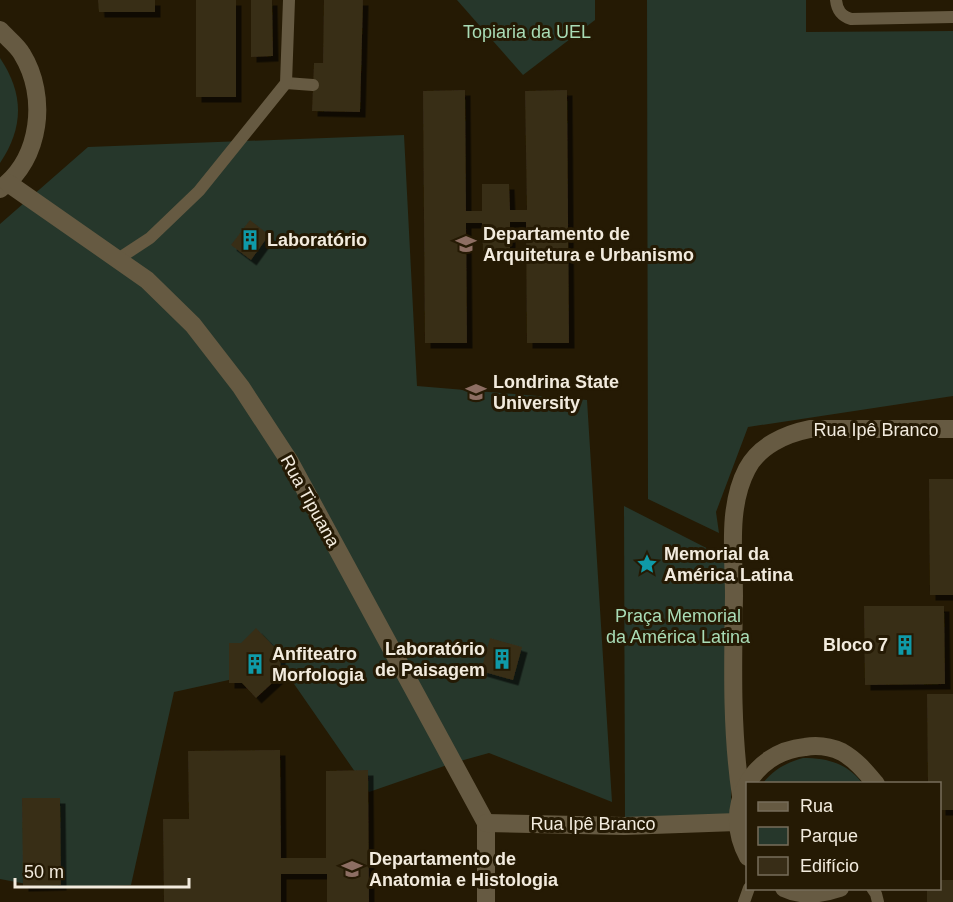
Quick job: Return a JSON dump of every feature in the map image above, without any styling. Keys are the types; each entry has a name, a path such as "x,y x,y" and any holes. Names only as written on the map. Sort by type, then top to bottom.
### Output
{"street":[{"path":"0,30 22,54 36,86 38,121 28,154 4,186"},
{"name":"Rua Tipuana","path":"4,186 147,280 193,325 241,387 290,462 486,823 486,902"},
{"name":"Rua Ipê Branco","path":"741,796 733,730 734,527 740,489 747,469 760,451 794,432 810,429 953,429"},
{"path":"748,782 752,775 770,758 792,748 816,746 840,751 860,765 875,782"},
{"path":"746,786 741,796 737,822 741,845 746,854"},
{"name":"Rua Ipê Branco","path":"486,823 624,826 737,822"},
{"path":"788,890 794,893 818,894 833,890"}],"lane":[{"path":"118,259 150,238 199,191 286,83 289,0"},
{"path":"836,0 837,8 842,15 851,19 953,17"},
{"path":"286,83 313,85"}],"green space":[{"name":"Topiaria da UEL","path":"457,0 595,0 595,20 523,75"},
{"path":"647,0 806,0 806,32 953,31 953,396 748,427 716,512 719,533 648,499"},
{"path":"0,58 14,85 18,110 14,136 0,163"},
{"path":"404,135 417,386 587,400 612,802 489,753 369,792 283,668 174,692 131,885 53,889 0,879 0,224 88,147"},
{"name":"Praça Memorial da América Latina","path":"624,506 732,561 731,821 625,822"},
{"path":"803,758 836,763 850,771 861,782 764,782 781,767"}],"building":[{"path":"98,0 155,0 155,12 99,12"},
{"path":"196,0 236,0 236,97 196,97"},
{"path":"251,0 272,0 273,56 251,57"},
{"path":"324,0 363,0 360,112 312,111 314,63 323,63"},
{"path":"465,90 466,211 482,211 482,184 509,184 510,210 527,210 525,91 567,90 569,343 527,343 526,222 510,222 510,251 483,251 482,223 466,223 467,343 425,343 423,91"},
{"name":"Laboratório","path":"250,220 269,235 251,260 231,245"},
{"path":"929,479 953,479 953,595 930,595"},
{"name":"Bloco 7","path":"864,606 944,606 945,684 865,685"},
{"name":"Anfiteatro Morfologia","path":"256,628 280,653 281,675 256,698 242,683 229,683 229,643 241,643"},
{"name":"Laboratório de Paisagem","path":"490,638 522,647 513,680 481,671"},
{"path":"927,694 953,694 953,810 941,810 941,782 928,782"},
{"path":"280,750 281,858 326,858 326,771 368,770 369,902 327,902 327,874 281,874 281,902 164,902 163,819 189,819 188,751"},
{"path":"22,798 60,798 61,885 23,886"},
{"path":"941,880 953,880 953,902 927,902 927,890 941,890"}],"place":[{"name":"Laboratório","path":"250,240"},
{"name":"Departamento de Arquitetura e Urbanismo","path":"466,244"},
{"name":"Londrina State University","path":"476,392"},
{"name":"Memorial da América Latina","path":"647,564"},
{"name":"Bloco 7","path":"905,645"},
{"name":"Laboratório de Paisagem","path":"502,659"},
{"name":"Anfiteatro Morfologia","path":"255,664"},
{"name":"Departamento de Anatomia e Histologia","path":"352,869"}]}
